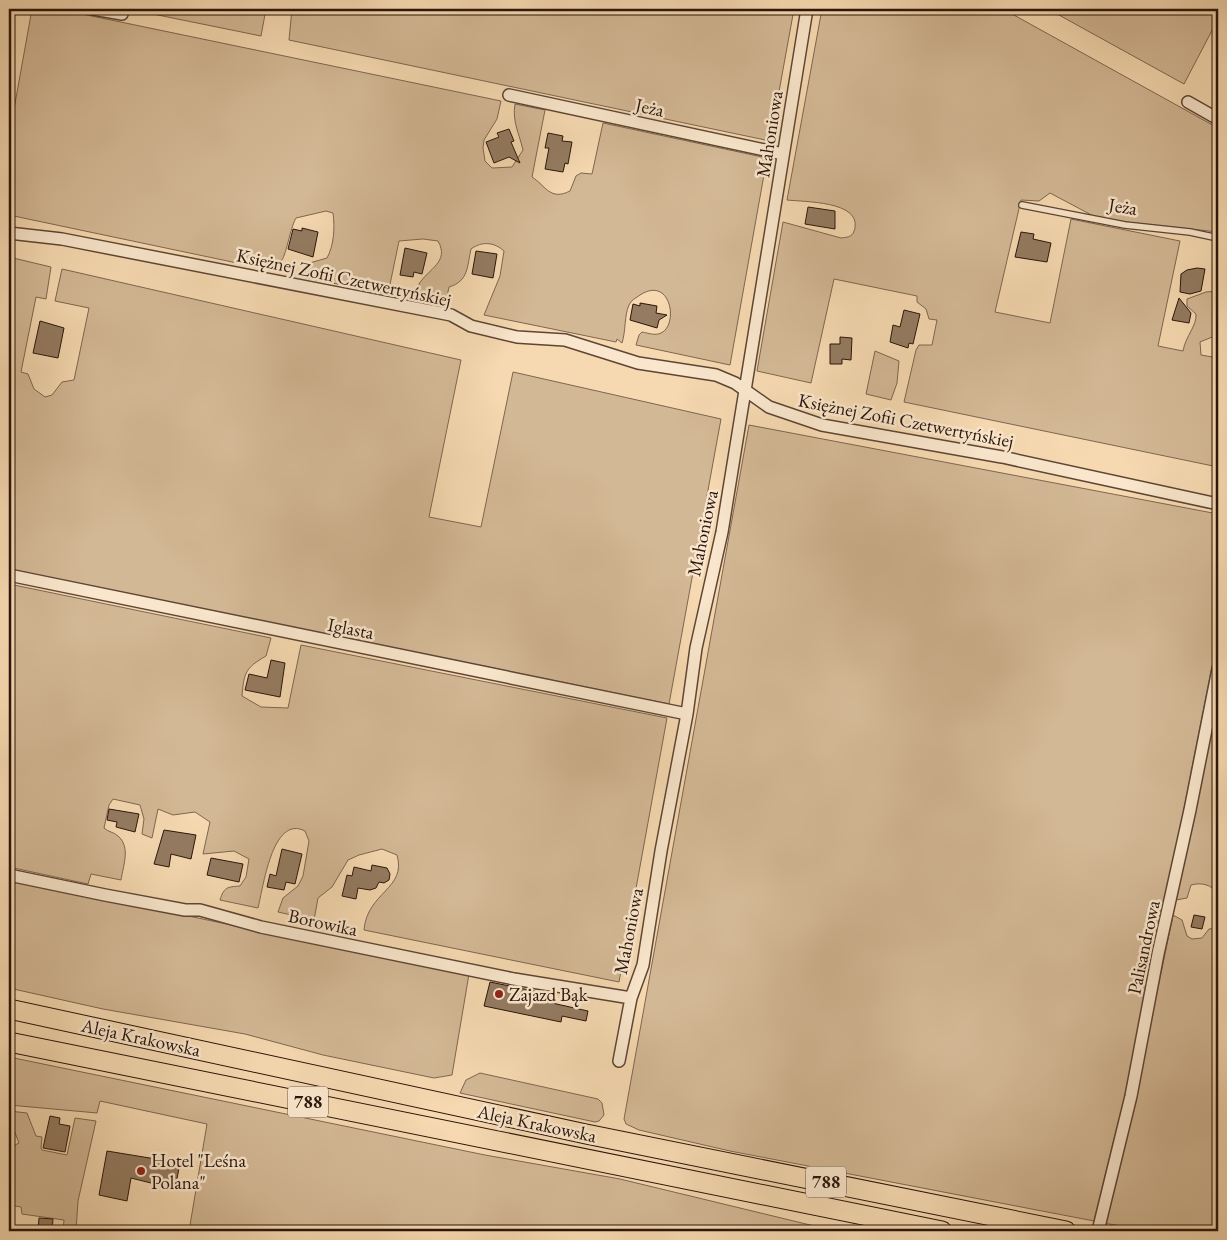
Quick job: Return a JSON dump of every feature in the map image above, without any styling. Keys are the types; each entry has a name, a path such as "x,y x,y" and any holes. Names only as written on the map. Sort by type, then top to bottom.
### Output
{"main road":[{"name":"Aleja Krakowska","path":"9,1009 586,1134 1066,1231"},
{"name":"Aleja Krakowska","path":"9,1042 942,1231"}],"street":[{"path":"94,9 122,14"},
{"name":"Mahoniowa","path":"619,1061 631,998 642,964 687,714 696,648 722,532 807,9"},
{"name":"Jeża","path":"509,95 783,154"},
{"path":"1188,102 1218,119"},
{"name":"Księżnej Zofii Czetwertyńskiej","path":"9,233 62,240 442,313 451,315 470,326 517,337 564,340 638,363 716,376 735,383 769,407 789,416 822,425 1002,457 1218,504"},
{"name":"Iglasta","path":"9,575 687,714"},
{"name":"Palisandrowa","path":"1098,1231 1131,1096 1158,954 1190,810 1218,669"},
{"name":"Borowika","path":"9,875 105,896 185,910 200,910 261,927 514,979 631,998"}],"lane":[{"name":"Jeża","path":"1022,206 1125,225 1190,232 1218,238"}],"shaded area":[{"path":"32,9 58,9 501,101 497,119 484,140 485,161 492,168 512,167 523,150 515,122 515,104 545,110 532,177 553,193 563,194 570,191 576,176 581,173 592,174 603,123 767,158 730,365 636,345 642,332 651,334 661,333 667,328 670,321 669,304 665,296 659,291 651,291 632,300 627,309 622,343 617,339 616,342 484,315 500,276 504,251 492,244 479,245 471,249 464,277 449,287 445,306 415,300 419,284 440,260 441,248 438,241 423,239 399,241 388,294 302,277 306,264 327,258 331,248 334,219 333,213 326,211 296,218 285,254 281,261 277,260 275,271 9,215 9,137"},
{"path":"149,9 266,9 261,36 148,13"},
{"path":"292,9 794,9 770,141 289,40"},
{"path":"822,9 1003,9 1218,128 1218,232 1099,219 1050,193 1039,201 1021,200 995,312 1050,323 1071,219 1180,241 1158,346 1183,351 1196,318 1196,314 1187,306 1187,299 1206,292 1218,291 1217,335 1200,342 1201,355 1218,358 1218,467 904,402 916,350 919,345 932,345 937,320 929,319 926,309 917,302 917,296 834,279 811,383 757,371 783,222 841,238 850,236 855,228 854,219 849,213 840,208 818,203 787,200"},
{"path":"1048,9 1218,9 1218,19 1184,84"},
{"path":"9,257 51,267 46,299 36,297 21,372 28,374 34,389 45,397 52,395 62,382 74,380 89,308 55,301 62,269 461,360 429,517 481,527 513,372 721,419 669,704 9,569"},
{"path":"875,351 899,361 897,383 891,400 866,394"},
{"path":"749,425 1218,514 1218,636 1129,1088 1117,1127 1094,1221 730,1151 639,1130 626,1124 624,1119"},
{"path":"9,584 271,638 266,656 250,668 244,682 242,696 261,707 288,708 301,645 667,718 619,982 364,930 372,907 392,884 399,866 397,855 382,849 348,860 332,887 318,898 314,920 278,912 283,898 298,886 303,876 309,841 305,831 294,829 284,833 277,843 266,871 258,908 220,900 223,892 227,889 240,886 246,877 249,859 234,851 203,854 210,822 195,812 173,815 158,809 152,838 142,834 144,819 140,805 113,799 109,805 104,828 118,836 124,846 125,857 121,880 91,874 88,884 9,867"},
{"path":"1218,701 1218,893 1206,885 1195,884 1191,885 1187,898 1176,900"},
{"path":"9,879 469,974 452,1075 434,1078 323,1055 245,1034 103,1009 9,988"},
{"path":"1173,915 1182,920 1187,936 1192,939 1202,938 1209,929 1218,928 1218,1231 1148,1231 1104,1223 1137,1089"},
{"path":"9,1057 485,1155 620,1179 835,1231 189,1231 207,1124 100,1101 97,1113 9,1105"},
{"path":"480,1073 598,1099 602,1103 604,1115 599,1121 595,1122 460,1093 466,1080"},
{"path":"9,1111 27,1113 36,1136 42,1137 42,1150 67,1155 75,1118 96,1121 78,1201 76,1231 63,1231 64,1220 22,1214 21,1207 9,1205 9,1148 19,1143 9,1117"}],"building":[{"path":"509,129 514,141 511,142 520,163 509,157 494,163 486,142 499,137 497,133"},
{"path":"548,133 563,136 562,141 572,142 568,164 565,163 563,172 545,169 549,148 545,148"},
{"path":"808,207 835,211 835,229 805,224"},
{"path":"302,228 318,232 313,257 288,249 293,229 302,231"},
{"path":"1021,232 1034,234 1033,239 1051,243 1047,262 1015,257"},
{"path":"405,248 427,253 422,274 414,272 413,277 400,275"},
{"path":"476,251 497,254 493,278 472,274"},
{"path":"1205,269 1201,291 1190,294 1180,292 1181,274 1187,270"},
{"path":"1179,298 1191,313 1189,323 1172,320"},
{"path":"640,303 657,306 656,313 667,315 659,320 657,328 630,320 633,304 640,306"},
{"path":"904,310 920,314 913,344 909,343 908,348 890,342 893,325 900,327"},
{"path":"40,321 64,328 58,358 33,353"},
{"path":"840,337 852,338 851,360 842,359 842,364 830,364 830,344 840,344"},
{"path":"271,660 285,663 280,697 245,690 249,674 267,678"},
{"path":"109,809 139,814 135,832 116,827 117,822 107,820"},
{"path":"164,830 196,835 191,859 171,854 169,867 154,864"},
{"path":"282,849 302,854 295,884 286,882 284,890 267,887 270,874 276,876"},
{"path":"211,858 243,864 239,882 207,875"},
{"path":"372,865 387,868 390,874 389,880 384,883 379,882 376,888 370,890 358,888 356,899 342,896 347,875 352,876 354,867 371,871"},
{"path":"1194,915 1205,917 1202,929 1191,927"},
{"path":"490,982 539,992 538,995 544,996 543,1001 588,1011 586,1021 562,1016 561,1022 484,1006"},
{"path":"50,1116 60,1118 59,1124 70,1126 65,1152 43,1148"},
{"name":"Hotel \"Leśna Polana\"","path":"107,1151 180,1163 175,1189 131,1178 127,1201 99,1195"},
{"path":"39,1218 53,1219 52,1231 38,1231"}],"place":[{"name":"Zajazd Bąk","path":"499,994"},
{"name":"Hotel \"Leśna Polana\"","path":"141,1171"}]}
